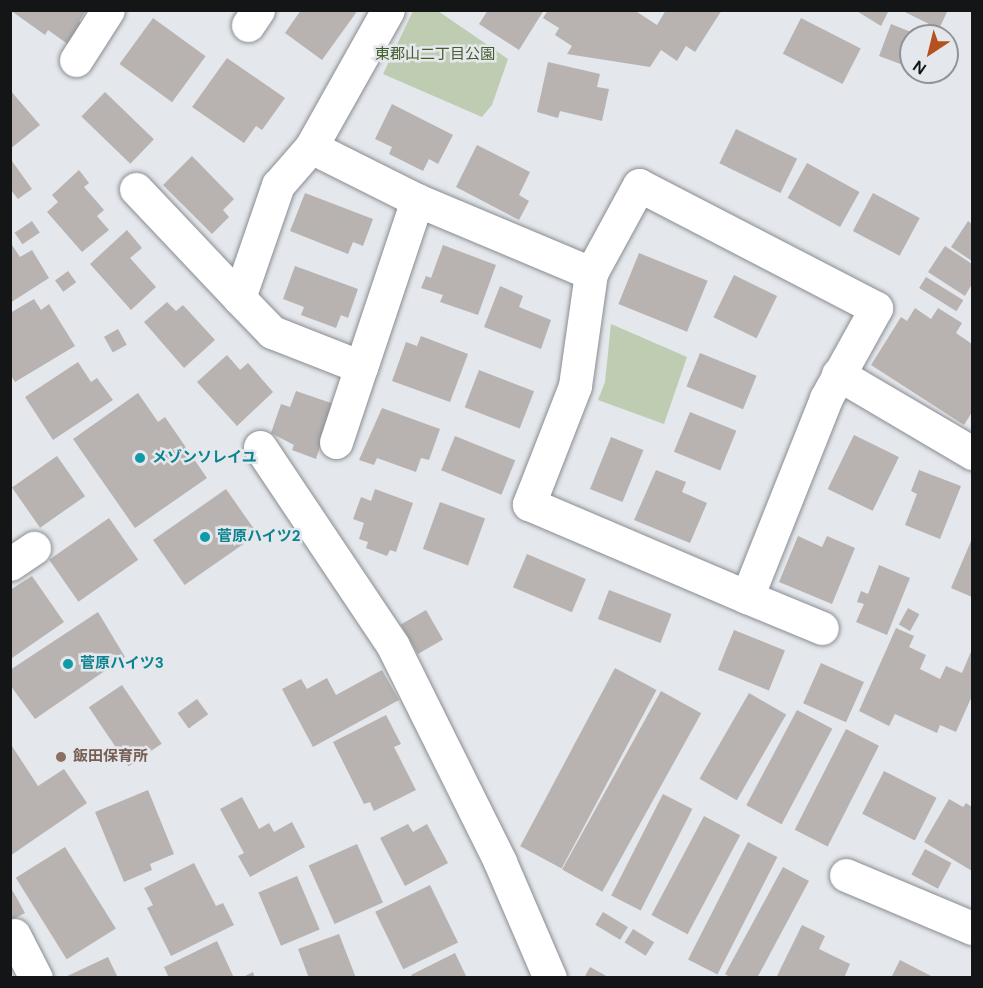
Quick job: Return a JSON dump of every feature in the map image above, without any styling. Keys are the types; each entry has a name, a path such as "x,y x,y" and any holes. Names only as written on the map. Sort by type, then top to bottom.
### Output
{"street":[{"path":"76,60 108,10"},
{"path":"239,298 278,186 311,147 388,10"},
{"path":"311,147 417,200 591,273"},
{"path":"747,597 838,374 876,308 639,185 591,273 575,386 529,504 747,597 822,628"},
{"path":"136,189 272,332 361,367"},
{"path":"336,442 417,200"},
{"path":"838,374 972,453"},
{"path":"260,447 393,646 500,862 550,978"},
{"path":"846,875 972,928"},
{"path":"14,935 36,978"}],"green space":[{"name":"東郡山二丁目公園","path":"413,11 438,11 508,59 492,105 482,117 383,74"},
{"path":"611,324 687,357 664,424 598,400 605,382"}],"building":[{"path":"10,10 86,10 79,21 84,24 69,45 48,30 45,35"},
{"path":"301,10 358,10 322,60 285,33"},
{"path":"488,10 544,10 519,50 479,24"},
{"path":"548,10 634,10 657,25 666,10 722,10 695,52 686,46 677,61 661,50 650,67 567,54 572,46 555,35 559,28 543,18"},
{"path":"855,10 889,10 881,26"},
{"path":"901,10 948,10 941,24 929,24"},
{"path":"153,18 206,56 172,102 119,64"},
{"path":"801,18 861,48 843,84 783,54"},
{"path":"891,24 899,27 899,64 879,56"},
{"path":"227,58 285,98 262,130 256,126 244,143 192,107"},
{"path":"548,62 600,74 597,87 609,89 602,121 560,111 558,118 537,112"},
{"path":"10,90 40,125 10,149"},
{"path":"105,92 154,139 130,164 81,116"},
{"path":"392,104 453,135 438,164 429,159 423,171 389,154 392,147 375,139"},
{"path":"736,129 797,159 780,193 719,163"},
{"path":"477,145 530,172 519,195 529,201 519,220 456,187"},
{"path":"192,156 234,199 223,210 229,217 212,234 163,185"},
{"path":"12,161 32,189 18,199 10,189"},
{"path":"807,163 859,192 840,227 788,198"},
{"path":"79,170 89,183 84,187 104,210 97,216 109,230 82,252 47,212 58,202 52,195"},
{"path":"305,193 373,219 363,246 353,242 348,254 290,231"},
{"path":"873,193 920,218 900,256 853,231"},
{"path":"32,221 40,233 22,244 15,233"},
{"path":"968,221 972,224 972,261 951,247"},
{"path":"127,230 142,248 130,258 156,287 131,310 90,264"},
{"path":"10,242 20,257 32,250 49,278 10,303"},
{"path":"443,245 496,265 478,315 440,302 443,295 421,288 426,276 431,278"},
{"path":"945,246 972,264 972,284 965,296 928,272"},
{"path":"639,253 708,281 687,332 618,304"},
{"path":"295,266 358,289 348,318 341,315 336,328 301,315 304,307 283,299"},
{"path":"68,271 76,282 63,292 55,280"},
{"path":"734,275 777,296 757,338 713,317"},
{"path":"926,277 963,300 956,311 919,288"},
{"path":"500,286 523,296 519,307 551,320 541,349 484,327"},
{"path":"34,299 41,310 49,304 75,346 15,382 10,374 10,313"},
{"path":"167,302 176,311 183,305 215,340 184,368 144,322"},
{"path":"915,308 931,319 938,308 962,323 956,333 972,344 972,412 964,425 871,365 901,317 907,321"},
{"path":"118,329 127,345 113,353 104,337"},
{"path":"421,336 468,354 450,402 392,381 406,342 417,346"},
{"path":"700,353 757,376 743,409 687,386"},
{"path":"227,355 240,370 248,363 273,392 237,426 197,382"},
{"path":"78,362 91,382 97,378 113,400 53,440 25,397"},
{"path":"479,370 534,391 520,428 465,407"},
{"path":"296,391 334,404 316,459 292,450 294,445 271,433 281,404 290,407"},
{"name":"メゾンソレイユ","path":"138,393 158,422 165,417 207,478 135,528 73,439"},
{"path":"382,408 440,429 429,460 421,458 416,472 377,458 374,465 359,460"},
{"path":"690,412 736,431 720,471 674,452"},
{"path":"854,435 899,457 873,511 828,489"},
{"path":"455,436 515,460 501,495 441,470"},
{"path":"611,437 643,450 622,502 590,489"},
{"path":"57,456 85,496 40,528 12,488"},
{"path":"656,470 686,482 682,492 707,503 690,543 634,520"},
{"path":"919,470 961,486 940,539 905,525 917,494 911,491"},
{"name":"菅原ハイツ2","path":"226,489 258,534 185,585 153,540"},
{"path":"375,489 413,503 396,552 390,550 387,556 366,548 368,542 359,539 364,523 353,519 361,497 371,501"},
{"path":"440,502 485,518 468,565 423,549"},
{"path":"109,518 138,560 78,602 49,560"},
{"path":"798,536 822,547 827,536 855,548 832,604 779,582"},
{"path":"972,542 972,597 951,588"},
{"path":"527,554 586,579 572,612 513,587"},
{"path":"879,565 910,578 887,635 856,622 864,604 857,602 861,591 868,594"},
{"path":"32,576 64,622 12,658 10,590"},
{"path":"609,590 672,614 660,643 598,619"},
{"path":"908,608 919,614 910,631 899,625"},
{"path":"426,610 443,639 418,654 401,624"},
{"name":"菅原ハイツ3","path":"98,612 125,657 35,719 10,685 10,670"},
{"path":"896,628 914,636 909,647 926,655 920,669 940,679 946,666 962,673 972,649 972,696 956,732 940,725 937,733 895,714 889,726 859,711"},
{"path":"734,630 785,651 769,690 718,670"},
{"path":"821,663 864,682 846,722 803,703"},
{"path":"615,668 656,690 562,868 520,846"},
{"path":"382,670 399,700 313,747 282,689 301,679 307,689 327,678 336,695"},
{"path":"122,685 162,744 129,766 89,707"},
{"path":"661,691 701,713 602,892 562,869"},
{"path":"749,693 786,714 737,800 700,779"},
{"path":"197,699 208,714 189,728 178,713"},
{"path":"797,710 832,729 782,824 746,805"},
{"path":"386,715 401,744 394,747 416,790 374,811 370,802 364,804 333,742"},
{"path":"846,729 879,746 828,846 795,830"},
{"path":"10,743 38,786 64,769 87,803 10,856"},
{"path":"884,771 937,798 915,841 862,814"},
{"path":"148,790 174,854 150,864 152,870 124,882 95,812"},
{"path":"663,794 692,809 641,911 611,896"},
{"path":"242,797 259,829 269,823 274,832 292,822 305,847 250,877 238,856 244,853 220,809"},
{"path":"949,799 963,807 966,803 972,807 972,871 924,842"},
{"path":"704,816 740,835 688,934 651,915"},
{"path":"408,824 413,832 427,824 448,863 405,886 380,838"},
{"path":"748,842 777,857 717,975 688,960"},
{"path":"357,844 383,902 335,924 309,866"},
{"path":"65,847 116,928 67,959 16,878"},
{"path":"925,849 951,863 938,889 911,875"},
{"path":"194,863 216,906 223,903 234,925 171,956 147,908 153,905 144,888"},
{"path":"783,867 809,881 757,978 731,978 725,974"},
{"path":"297,876 320,929 281,946 258,892"},
{"path":"430,885 458,943 403,969 375,912"},
{"path":"10,886 25,913 10,921"},
{"path":"603,912 628,927 620,940 595,925"},
{"path":"802,925 825,936 819,949 850,964 844,978 776,978"},
{"path":"633,929 654,942 646,956 625,943"},
{"path":"339,934 356,978 309,978 298,949"},
{"path":"217,941 234,978 169,978 164,967"},
{"path":"455,953 467,978 413,978 411,975"},
{"path":"108,957 118,978 63,978"},
{"path":"900,960 935,978 891,978"},
{"path":"590,967 610,978 584,978"},
{"path":"253,972 255,978 241,978"}],"place":[{"name":"メゾンソレイユ","path":"140,458"},
{"name":"菅原ハイツ2","path":"205,537"},
{"name":"菅原ハイツ3","path":"68,664"},
{"name":"飯田保育所","path":"61,757"}]}
